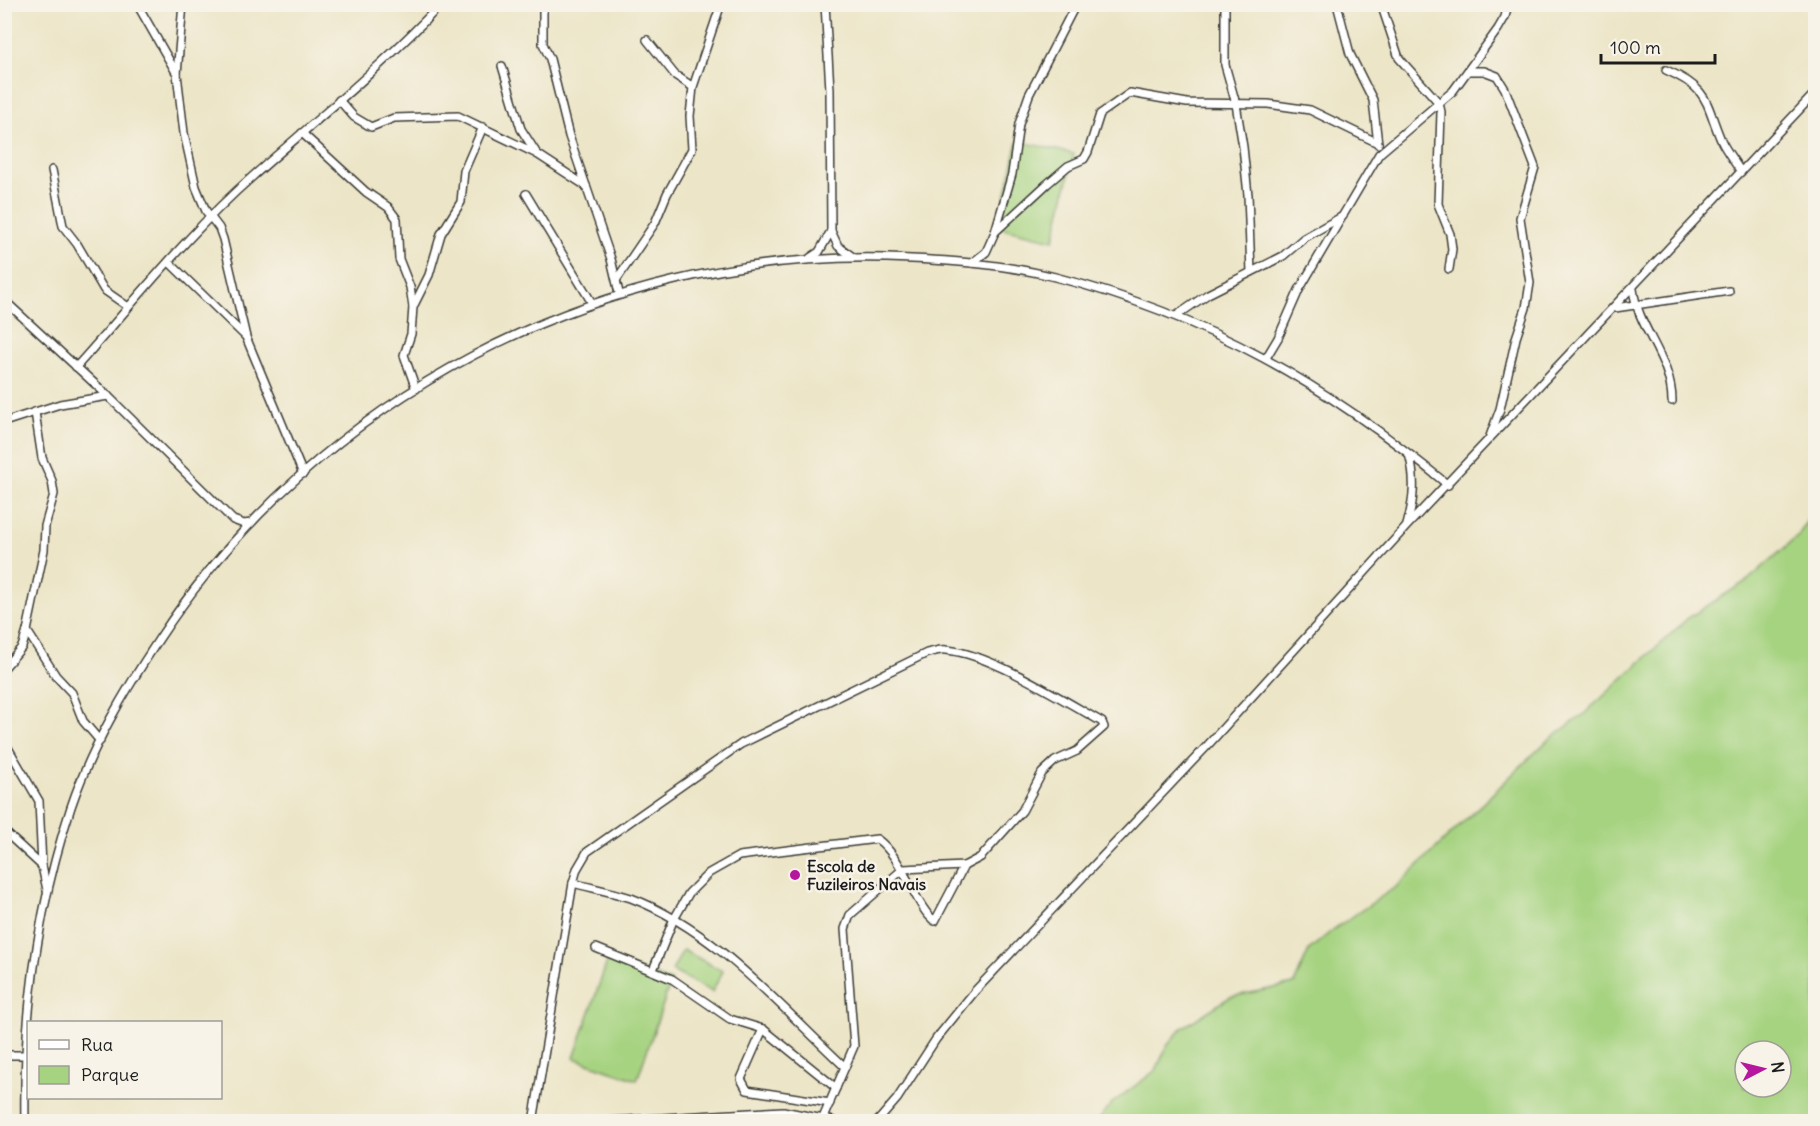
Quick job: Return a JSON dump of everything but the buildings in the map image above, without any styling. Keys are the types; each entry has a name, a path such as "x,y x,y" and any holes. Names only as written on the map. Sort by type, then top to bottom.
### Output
{"street":[{"path":"137,4 177,74"},
{"path":"183,4 177,74 184,132 196,187 210,218 223,239 246,337 303,474"},
{"path":"76,367 123,314 127,306 170,263 192,234 401,45 441,4"},
{"path":"543,4 543,44 550,59 569,136 619,293"},
{"path":"616,279 655,224 667,194 692,149 690,116 693,87 720,4"},
{"path":"825,4 830,90 831,231 838,246 853,258"},
{"path":"972,263 989,247 1012,174 1019,124 1029,95 1076,4"},
{"path":"1225,4 1224,65 1236,104 1248,195 1251,272"},
{"path":"1337,4 1350,54 1373,100 1379,154"},
{"path":"1381,4 1396,53 1439,103 1442,124 1438,204 1450,234 1452,249 1449,269"},
{"path":"1266,358 1278,338 1299,290 1379,154 1439,103 1469,71 1505,17 1508,4"},
{"path":"647,40 675,75 693,87"},
{"path":"502,66 521,129 537,154"},
{"path":"1666,70 1681,76 1708,102 1721,141 1741,172"},
{"path":"1469,71 1484,71 1497,76 1505,89 1535,167 1520,218 1530,283 1526,308 1516,338 1500,409 1487,444"},
{"path":"877,1122 897,1099 936,1039 975,991 1207,746 1406,527 1633,289 1815,92"},
{"path":"995,232 1068,166 1084,159 1089,152 1100,114 1126,95 1158,96 1187,102 1268,104 1310,110 1378,143"},
{"path":"339,100 354,117 370,127 394,118 446,115 458,117 483,127 507,142 537,154 586,186"},
{"path":"413,307 429,275 441,234 461,202 464,171 483,127"},
{"path":"302,133 392,212 398,230 399,259 410,287 413,307 411,334 404,355 416,389"},
{"path":"52,170 63,226 77,244 104,290 127,306"},
{"path":"526,194 592,303"},
{"path":"1176,316 1208,294 1283,256 1311,234 1345,215"},
{"path":"809,258 819,252 831,231"},
{"path":"989,247 990,258 996,267"},
{"path":"25,1122 23,1055 27,1012 47,893 72,806 100,741 134,677 177,611 232,542 303,474 355,428 475,352 523,329 619,293 736,266 809,258 972,263 1052,276 1176,316 1266,358 1324,392 1409,453 1448,485"},
{"path":"170,263 246,337"},
{"path":"1633,289 1635,305 1669,375 1672,401"},
{"path":"1615,308 1729,291"},
{"path":"4,300 108,396 233,520 244,524 251,523"},
{"path":"4,422 35,412 108,396"},
{"path":"4,668 22,647 27,631 44,550 45,526 54,495 52,481 42,458 35,412"},
{"path":"1406,527 1414,491 1414,474 1409,453"},
{"path":"232,542 233,520"},
{"path":"27,631 56,676 72,693 83,721 100,741"},
{"path":"533,1122 577,869 595,846 741,744 927,653 945,650 995,665 1046,690 1103,725 1077,751 1055,761 1042,773 1022,812 992,846 964,866 935,921 903,868 884,844 869,838 739,856 709,873 689,893 673,921 653,970"},
{"path":"4,741 39,801 42,866 47,893"},
{"path":"4,831 42,866"},
{"path":"823,1118 854,1046 846,922 856,909 903,868 964,866"},
{"path":"573,883 632,899 711,944 742,967 765,993 845,1067"},
{"path":"596,948 672,979 730,1019 763,1029 836,1088"},
{"path":"763,1029 741,1079 742,1086 747,1090 830,1103"},
{"path":"4,1055 23,1055"},
{"path":"611,1122 748,1118 783,1112 823,1118 833,1122"}],"green space":[{"path":"1018,141 1074,154 1054,240 998,227"},
{"path":"1815,508 1815,1121 1098,1121 1111,1104 1156,1070 1167,1046 1182,1028 1230,997 1294,984 1309,950 1334,929 1397,886 1548,740 1583,715 1688,618 1748,580 1798,536"},
{"path":"683,950 723,971 712,992 672,971"},
{"path":"608,959 671,981 637,1080 574,1058"}],"place":[{"name":"Escola de Fuzileiros Navais","path":"795,875"}]}
